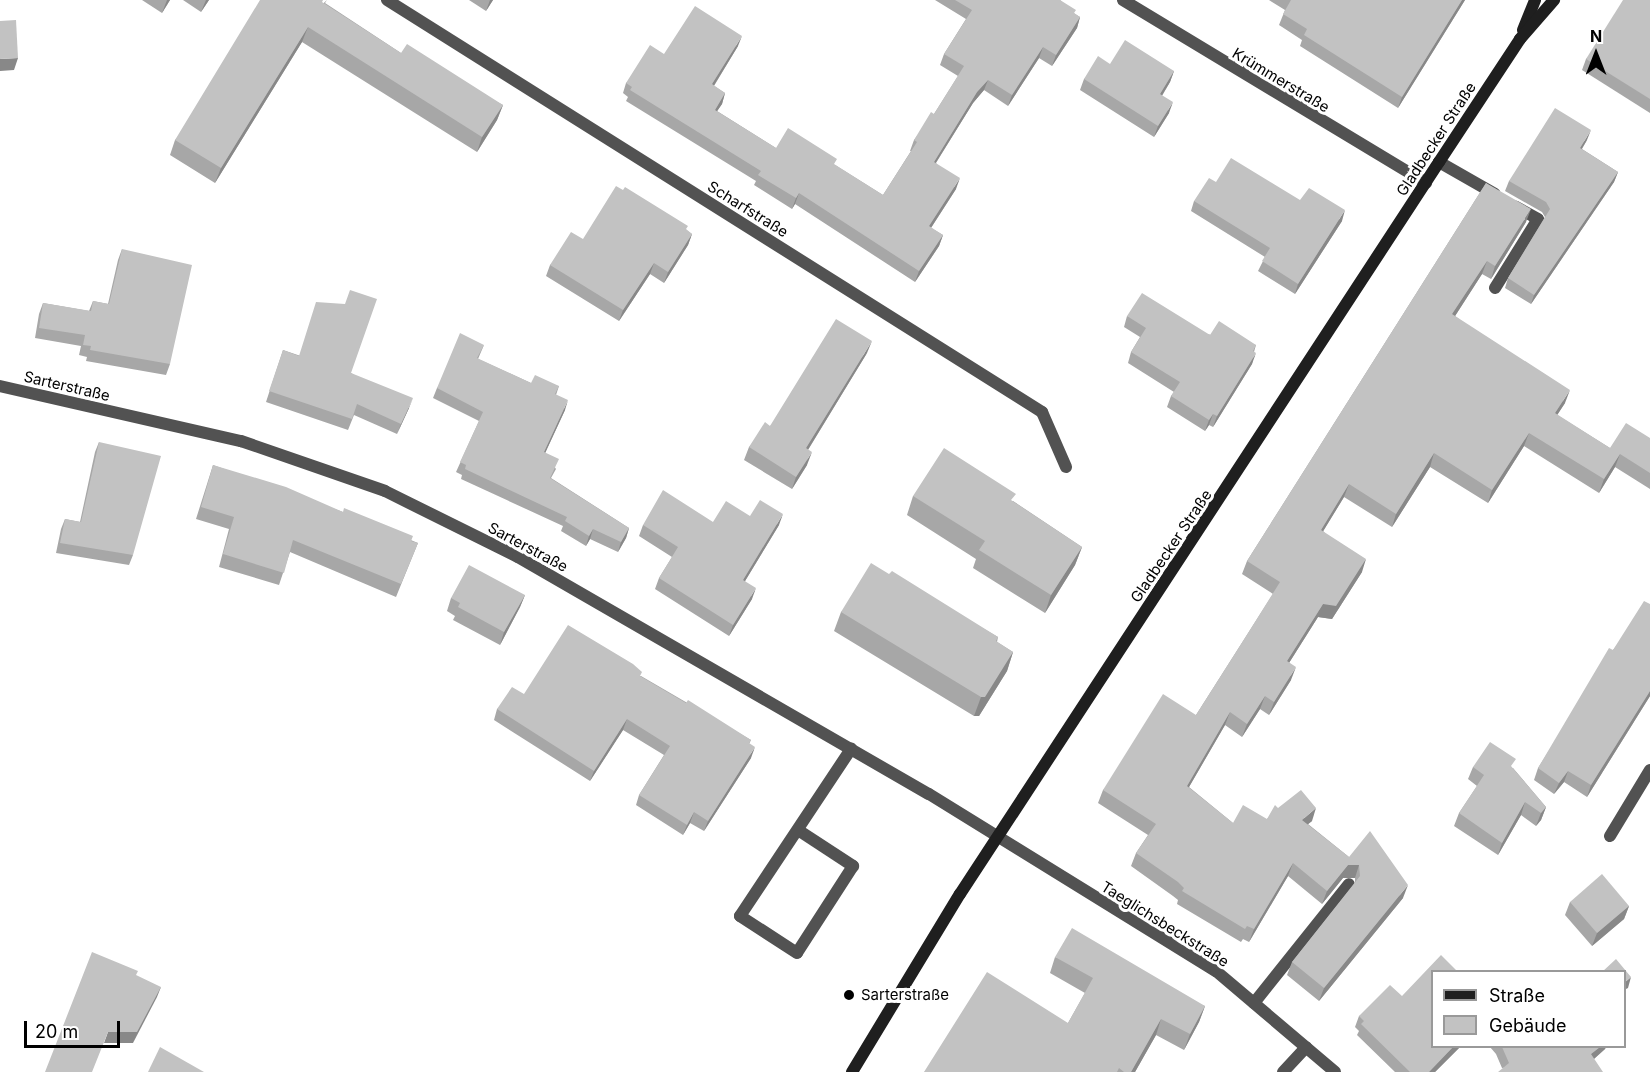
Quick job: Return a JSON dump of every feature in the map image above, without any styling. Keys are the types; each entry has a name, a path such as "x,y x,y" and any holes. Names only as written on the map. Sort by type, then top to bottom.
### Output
{"main road":[{"name":"Gladbecker Straße","path":"1520,39 1535,0"},
{"name":"Gladbecker Straße","path":"852,1072 998,837 1439,162 1520,39 1554,0"}],"street":[{"name":"Scharfstraße","path":"387,0 1042,412 1066,467"},
{"name":"Krümmerstraße","path":"1123,0 1426,183"},
{"path":"1439,162 1538,219 1495,288"},
{"name":"Sarterstraße","path":"0,386 241,441 385,491 518,557 998,837"},
{"path":"798,830 853,866 797,952 740,916 851,750"},
{"path":"1610,836 1650,770"},
{"name":"Taeglichsbeckstraße","path":"998,837 1216,971 1335,1072"},
{"path":"1254,1003 1349,884"},
{"path":"1283,1072 1306,1047"}],"building":[{"path":"260,0 323,0 322,2 401,53 407,44 503,105 482,137 308,27 221,168 175,140"},
{"path":"955,0 1060,0 1076,10 1074,13 1080,17 1056,55 1043,47 1012,95 988,80 977,92 934,162 960,178 929,226 943,235 919,271 799,193 796,198 758,175 761,171 630,90 632,87 626,83 650,45 664,54 695,6 742,36 712,84 725,93 715,110 776,148 788,128 837,159 834,164 883,195 917,142 914,140 931,112 934,114 964,66 944,54 972,10"},
{"path":"1291,0 1462,0 1402,97 1304,35 1307,29 1283,14"},
{"path":"1623,0 1650,0 1650,99 1586,59"},
{"path":"16,20 18,58 0,59 0,21"},
{"path":"1125,40 1174,71 1160,94 1173,102 1158,126 1084,79 1098,56 1110,64"},
{"path":"1555,108 1591,130 1580,148 1618,172 1534,295 1508,278 1550,209 1546,202 1509,181"},
{"path":"1231,158 1300,200 1309,188 1345,210 1298,284 1262,261 1270,248 1194,201 1209,178 1216,182"},
{"path":"1486,183 1531,209 1495,266 1487,261 1452,314 1570,390 1555,413 1610,448 1626,423 1650,438 1650,473 1620,454 1604,479 1529,433 1492,490 1434,453 1396,514 1349,484 1321,530 1366,559 1336,606 1323,604 1287,661 1296,667 1274,702 1265,696 1247,724 1230,712 1187,786 1233,823 1243,805 1267,819 1275,805 1278,808 1301,790 1316,808 1302,820 1349,857 1370,831 1408,885 1324,988 1292,962 1360,876 1359,865 1348,865 1327,891 1293,863 1254,929 1247,926 1245,929 1182,891 1184,888 1178,882 1136,853 1156,824 1103,790 1163,694 1196,715 1243,641 1280,582 1247,561"},
{"path":"616,186 623,190 625,187 688,226 686,229 692,234 668,272 654,263 623,310 550,265 571,232 583,239"},
{"path":"122,249 192,265 170,364 90,350 91,346 83,345 85,335 39,328 43,303 91,311 93,301 109,304"},
{"path":"350,290 377,299 351,373 413,398 401,424 357,404 352,419 269,391 283,350 299,356 316,302 345,304"},
{"path":"1142,293 1210,335 1219,321 1256,345 1253,351 1256,353 1217,416 1213,414 1209,420 1171,396 1180,382 1131,352 1146,328 1127,316"},
{"path":"836,319 872,341 806,448 812,452 796,477 749,447 765,422 770,426"},
{"path":"460,333 484,345 477,358 531,383 535,375 559,386 555,394 568,400 544,452 559,459 550,478 629,528 621,542 593,529 589,536 565,521 567,517 465,469 466,465 460,462 483,412 437,388"},
{"path":"99,442 161,456 133,555 60,543 65,519 81,522"},
{"path":"944,448 1016,494 1011,500 1082,547 1051,595 979,550 985,541 913,496"},
{"path":"213,465 286,487 343,512 344,508 413,536 411,541 418,543 401,584 293,540 284,573 223,554 234,517 201,507"},
{"path":"663,490 713,522 726,501 750,516 760,500 783,514 743,580 756,588 733,625 659,578 678,547 643,525"},
{"path":"871,563 889,574 892,571 998,637 996,641 1013,652 985,697 981,697 841,612"},
{"path":"469,565 525,595 504,632 458,607 460,603 451,598"},
{"path":"1644,601 1650,604 1650,691 1591,785 1568,771 1559,783 1538,768 1609,648 1613,650"},
{"path":"568,625 633,664 642,672 640,676 686,703 688,700 751,740 749,743 755,747 708,821 694,812 687,825 639,795 670,746 627,719 594,771 497,709 512,687 524,694"},
{"path":"1490,742 1516,759 1511,766 1546,807 1541,813 1525,802 1502,843 1459,813 1484,775 1473,767"},
{"path":"1602,874 1629,906 1597,933 1570,902"},
{"path":"1072,928 1205,1006 1190,1034 1161,1019 1131,1072 1124,1072 1119,1068 1117,1072 924,1072 987,972 1068,1023 1093,978 1055,957"},
{"path":"92,952 138,971 136,975 161,987 137,1032 108,1032 92,1072 45,1072"},
{"path":"1441,955 1456,970 1431,970 1431,1048 1452,1048 1429,1072 1410,1072 1361,1024 1364,1021 1359,1016 1390,985 1402,996"},
{"path":"1616,959 1625,970 1604,970"},
{"path":"1626,971 1631,977 1626,981"},
{"path":"160,1047 204,1072 148,1072"},
{"path":"1502,1048 1599,1048 1591,1054 1603,1072 1498,1072 1509,1063"}],"place":[{"name":"Sarterstraße","path":"849,995"}]}
